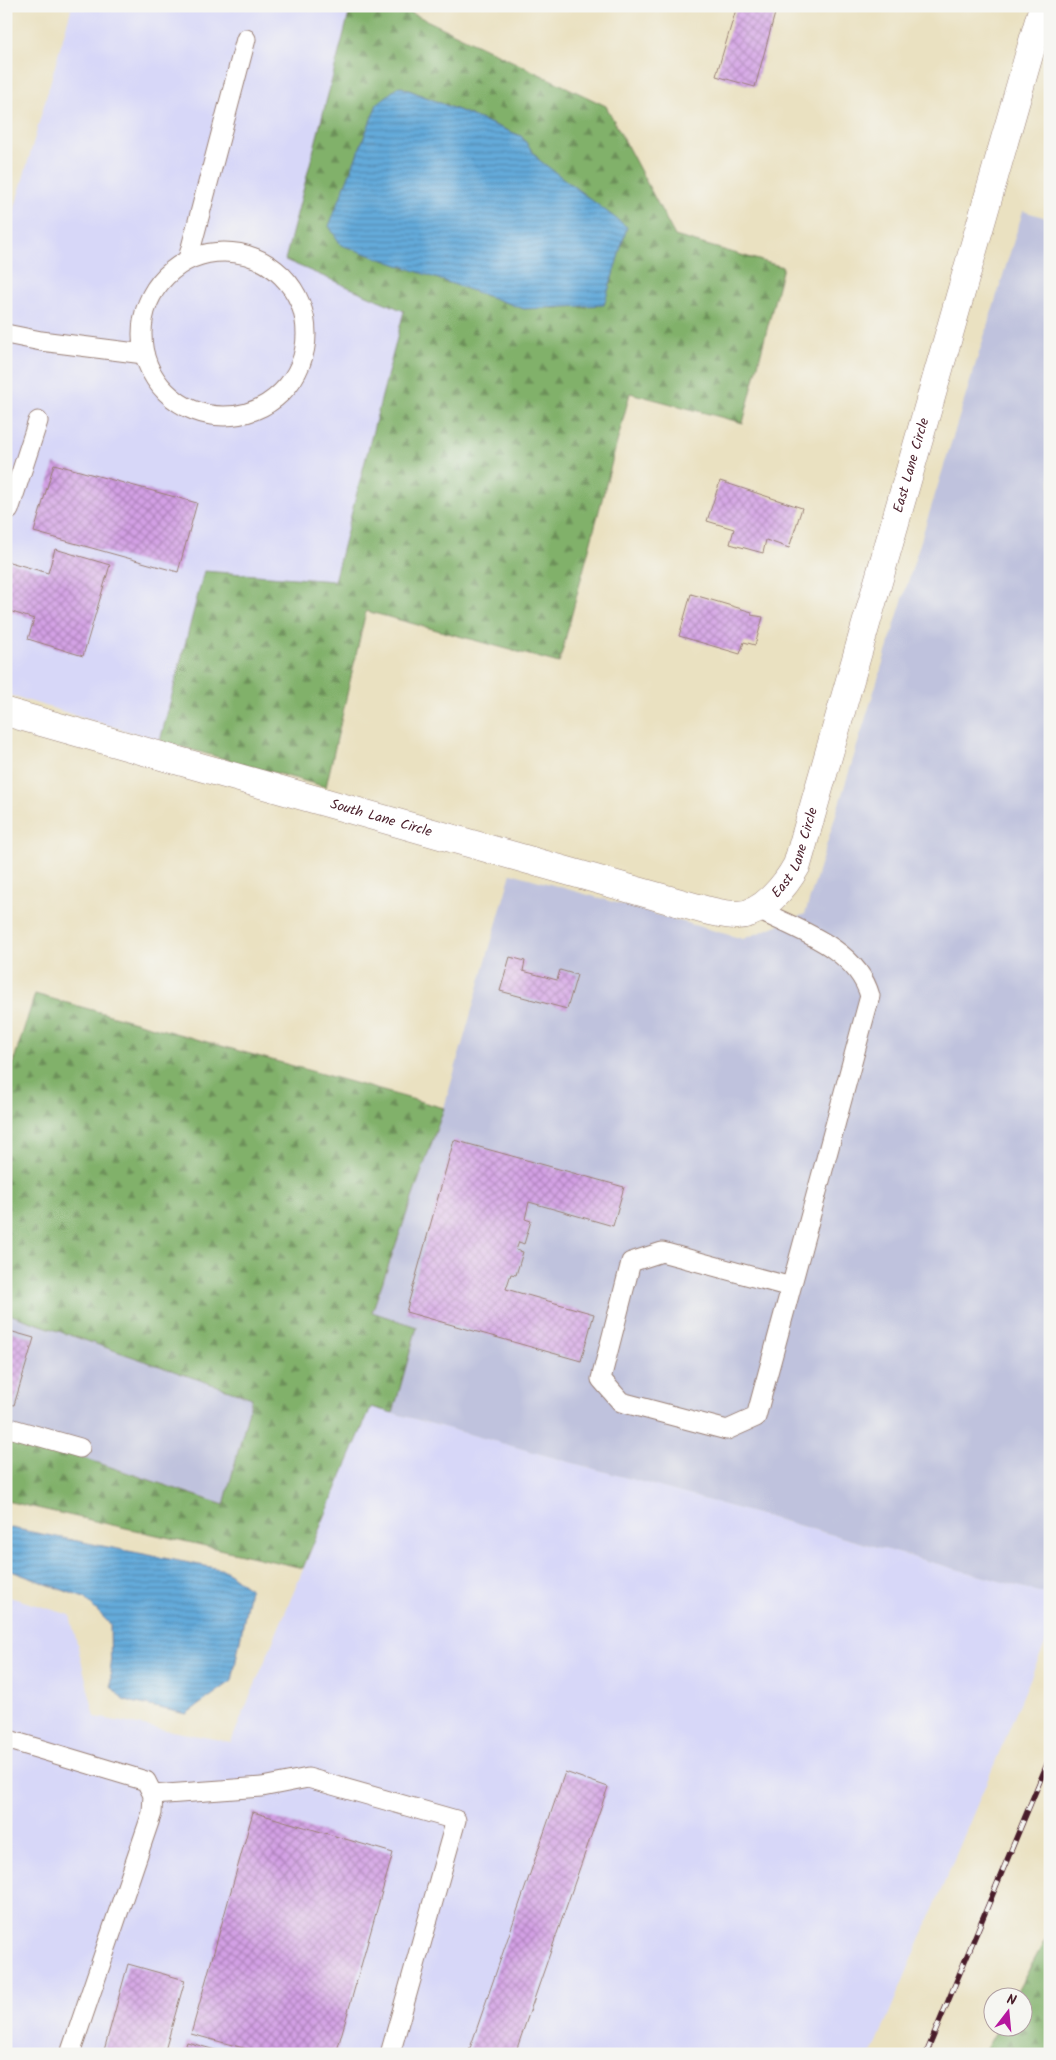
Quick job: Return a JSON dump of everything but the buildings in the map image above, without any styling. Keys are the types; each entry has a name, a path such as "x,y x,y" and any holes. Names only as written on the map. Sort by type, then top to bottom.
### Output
{"street":[{"name":"East Lane Circle","path":"756,909 786,884 797,865 1043,6"},
{"name":"South Lane Circle","path":"6,712 705,910 738,915 756,909"}],"lane":[{"path":"188,260 246,39"},
{"path":"214,252 242,253 268,264 289,282 302,306 307,334 303,360 291,383 272,401 248,413 221,416 196,411 172,398 155,379 144,354 142,326 149,300 164,276 188,260 214,252"},
{"path":"6,334 41,341 144,354"},
{"path":"6,509 9,510 38,421"},
{"path":"756,909 817,939 849,961 866,983 870,996 756,1417 727,1430 621,1402 601,1378 631,1262 662,1252 791,1287"},
{"path":"6,1427 80,1448"},
{"path":"6,1739 146,1781 152,1795 152,1813 70,2054"},
{"path":"152,1795 262,1787 308,1778 456,1820 390,2054"}],"shaded area":[{"path":"72,6 351,6 285,259 405,310 334,582 204,571 160,741 6,694 6,239"},
{"path":"1023,211 1050,219 1050,1595 393,1413 416,1327 372,1313 444,1108 511,873 743,939 805,914"},
{"path":"6,1313 252,1398 225,1505 6,1432"},
{"path":"371,1407 1050,1595 1050,1632 872,2054 6,2054 6,1596 70,1615 95,1717 231,1742"}],"green space":[{"path":"351,6 397,6 606,106 675,236 783,267 743,423 630,393 559,663 366,611 326,787 160,741 204,571 334,581 404,311 285,260","holes":["399,86 521,136 539,160"]},
{"path":"35,994 444,1108 372,1312 417,1327 393,1413 371,1407 303,1568 6,1501 6,1432 224,1505 252,1398 6,1313 6,1085"},
{"path":"1050,1931 1050,2054 983,2054 992,2038 1034,2038 1034,1988 1019,1988"}],"water":[{"path":"399,86 521,136 539,160 627,227 604,305 524,309 341,245 329,226 377,104"},
{"path":"6,1527 225,1570 250,1589 232,1681 186,1714 123,1700 111,1686 110,1624 84,1598 6,1569"}],"railway":[{"path":"926,2054 1050,1757"}]}
